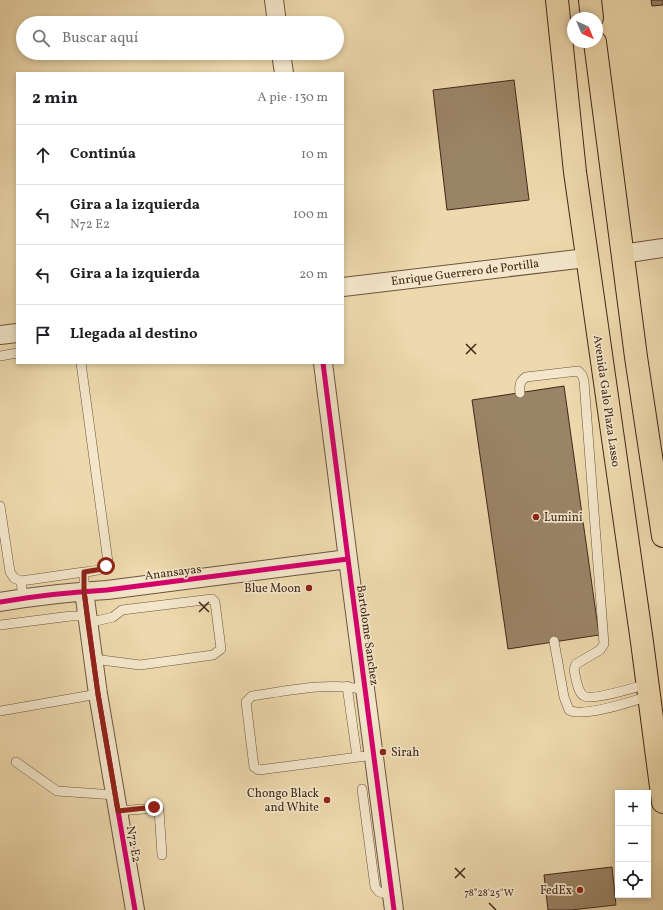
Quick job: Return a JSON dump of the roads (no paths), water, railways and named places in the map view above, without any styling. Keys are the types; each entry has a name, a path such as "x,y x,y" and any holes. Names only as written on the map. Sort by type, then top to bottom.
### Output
{"main road":[{"name":"Avenida Galo Plaza Lasso","path":"557,0 575,172 586,258 649,690 663,802"},
{"path":"590,0 591,12"},
{"path":"596,48 622,254 658,469 663,536"}],"street":[{"path":"274,0 276,16"},
{"path":"282,60 284,72"},
{"path":"622,254 663,248"},
{"name":"Enrique Guerrero de Portilla","path":"344,287 586,258"},
{"path":"0,335 16,333"},
{"name":"Bartolome Sanchez","path":"323,364 365,690 365,756 393,902"},
{"name":"Anansayas","path":"0,602 22,589 84,591 108,590 348,559"},
{"name":"N72 E2","path":"84,591 98,694 135,910"}],"lane":[{"path":"0,356 16,354"},
{"path":"0,506 10,572 22,589 84,572 102,569 106,566 108,562 81,364"},
{"path":"520,393 519,385 521,380 526,377 578,372 582,374 584,381 604,644 600,650 576,664 574,670 580,692 584,696 590,698 649,690"},
{"path":"84,572 84,591"},
{"path":"0,625 71,616 87,620 113,617 122,610 212,599 215,602 221,649 213,655 140,665 94,659"},
{"path":"554,641 564,697 569,710 577,712 612,707 649,690"},
{"path":"347,686 365,756 259,770 254,767 246,702 252,696 327,686 347,686 365,690"},
{"path":"0,711 98,694"},
{"path":"16,762 57,791 117,803 157,808 159,810 162,855"},
{"path":"362,789 375,887 379,892 393,902"}],"place":[{"name":"Lumini","path":"536,517"},
{"name":"Blue Moon","path":"309,588"},
{"name":"Sirah","path":"383,752"},
{"name":"Chongo Black and White","path":"327,800"},
{"name":"FedEx","path":"580,890"}]}
